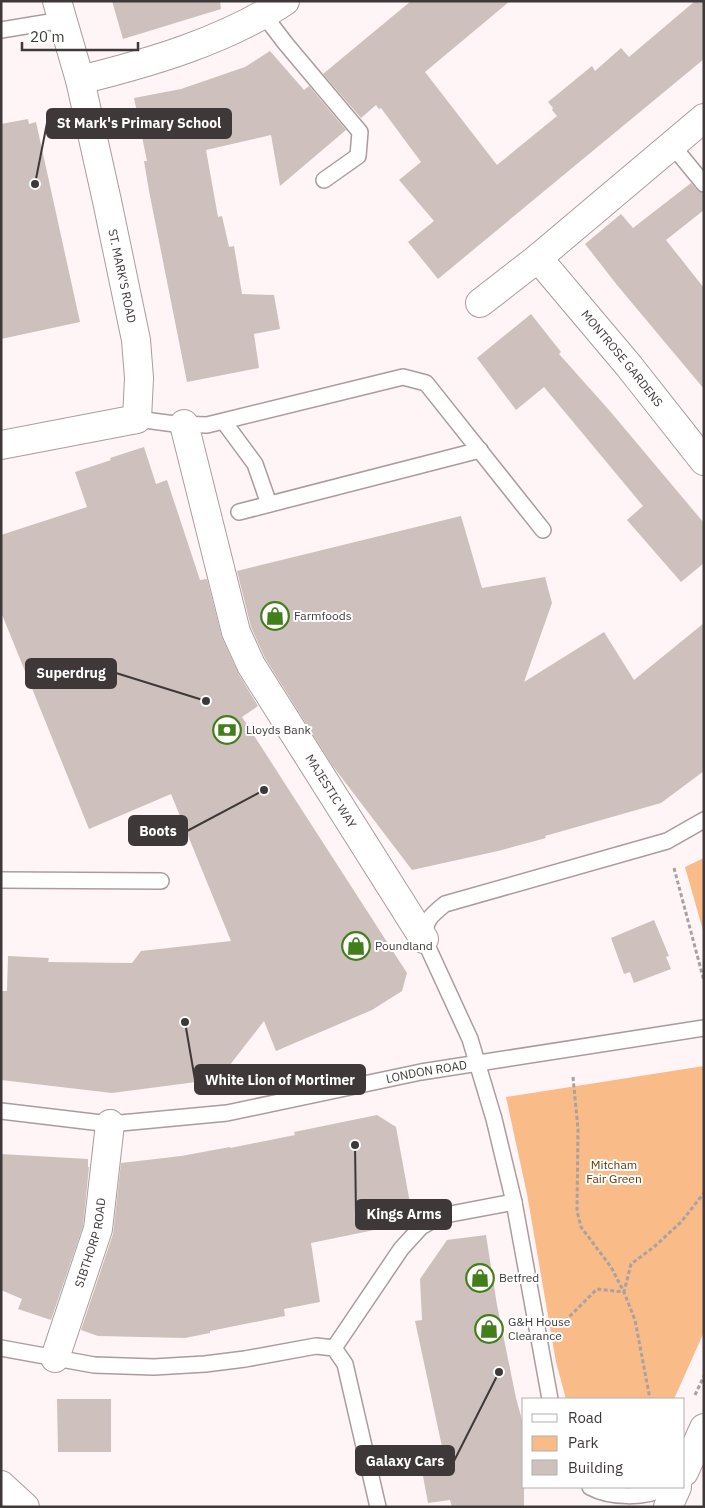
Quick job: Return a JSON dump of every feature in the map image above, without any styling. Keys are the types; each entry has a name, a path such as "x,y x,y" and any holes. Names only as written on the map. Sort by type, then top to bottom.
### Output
{"street":[{"path":"80,80 128,68 189,48 274,8"},
{"name":"ST. MARK'S ROAD","path":"60,10 80,80 136,340 139,378 137,419"},
{"path":"480,303 538,258 704,118"},
{"name":"MONTROSE GARDENS","path":"538,258 629,366 704,461"},
{"path":"1,445 137,419"},
{"name":"MAJESTIC WAY","path":"184,424 236,632 251,665 424,940"},
{"name":"SIBTHORP ROAD","path":"55,1358 98,1229 110,1124"},
{"path":"685,1470 704,1428"},
{"path":"1,1485 25,1507"},
{"path":"668,1507 677,1488"}],"lane":[{"path":"274,8 286,44 360,132 358,156 324,180"},
{"path":"1,30 60,10"},
{"path":"672,145 704,184"},
{"path":"137,419 207,425 403,377 426,383 543,530"},
{"path":"224,422 255,464 269,504"},
{"path":"239,512 480,450"},
{"path":"424,940 426,923 434,912 445,904 667,841 704,820"},
{"path":"1,880 160,881"},
{"name":"MAJESTIC WAY","path":"424,940 470,1039 494,1119 514,1202 550,1398"},
{"name":"LONDON ROAD","path":"1,1111 110,1124 227,1113 421,1072 704,1028"},
{"path":"334,1348 400,1249 420,1227 440,1216 514,1202"},
{"path":"1,1348 94,1365 154,1367 206,1364 245,1359 316,1346 334,1348"},
{"path":"334,1348 344,1364 378,1507"},
{"path":"593,1488 616,1495 642,1495 663,1488"}],"path":[{"path":"667,841 704,981"},
{"path":"571,1048 578,1129 577,1211 581,1227 611,1267 624,1292 634,1320 650,1398"},
{"path":"624,1292 631,1264 654,1247 680,1222 704,1193"},
{"path":"543,1365 552,1336 597,1289 624,1292"}],"green space":[{"path":"704,858 704,934 685,867"},
{"name":"Mitcham Fair Green","path":"704,1066 704,1332 674,1398 566,1398 556,1362 527,1194 506,1097"}],"building":[{"path":"112,1 220,1 221,9 123,39"},
{"path":"411,1 510,1 425,72 497,165 557,116 548,102 592,66 595,71 621,48 629,57 695,1 704,1 704,59 438,279 408,242 434,221 399,180 421,162 381,108 379,109 376,105 361,118 323,74"},
{"path":"270,51 304,90 309,86 346,130 280,186 271,135 206,150 218,217 222,216 229,247 234,246 242,294 274,295 280,329 254,334 259,368 187,382 149,191 144,161 147,161 134,98 181,89 245,67"},
{"path":"28,119 29,124 36,122 80,322 1,339 1,124"},
{"path":"691,183 697,190 704,193 704,210 666,240 704,288 704,389 585,244 621,214 633,228"},
{"path":"531,314 561,352 559,354 704,523 704,563 681,582 627,520 643,506 544,387 516,410 477,358"},
{"path":"144,447 156,484 167,480 200,580 207,579 222,638 238,673 258,706 242,717 407,973 402,991 372,1010 276,1051 264,1021 219,1079 112,1093 1,1080 1,991 7,991 8,956 49,958 48,962 132,963 141,951 231,941 171,794 89,829 1,612 1,535 87,507 75,472"},
{"path":"461,516 482,588 545,577 552,603 524,682 604,632 634,680 704,623 704,771 661,803 498,851 412,870 332,765 265,658 251,627 237,571"},
{"path":"654,920 669,956 666,957 671,969 634,983 630,972 624,974 611,938"},
{"path":"377,1115 396,1127 410,1203 382,1209 384,1228 311,1243 320,1302 284,1309 285,1316 185,1338 98,1336 81,1330 113,1234 121,1163 230,1148 295,1135 294,1132"},
{"path":"1,1154 88,1159 89,1167 83,1226 51,1320 18,1309 22,1299 1,1290"},
{"path":"486,1235 497,1305 522,1420 522,1488 524,1488 524,1507 452,1507 450,1500 428,1503 423,1476 447,1470 415,1321 422,1320 420,1279 447,1240"},
{"path":"57,1399 111,1399 111,1452 58,1452"}],"place":[{"name":"St Mark's Primary School","path":"35,184"},
{"name":"Farmfoods","path":"275,616"},
{"name":"Superdrug","path":"206,701"},
{"name":"Lloyds Bank","path":"227,730"},
{"name":"Boots","path":"264,790"},
{"name":"Poundland","path":"356,946"},
{"name":"White Lion of Mortimer","path":"185,1022"},
{"name":"Kings Arms","path":"355,1145"},
{"name":"Betfred","path":"480,1278"},
{"name":"G&H House Clearance","path":"489,1329"},
{"name":"Galaxy Cars","path":"499,1372"}]}
